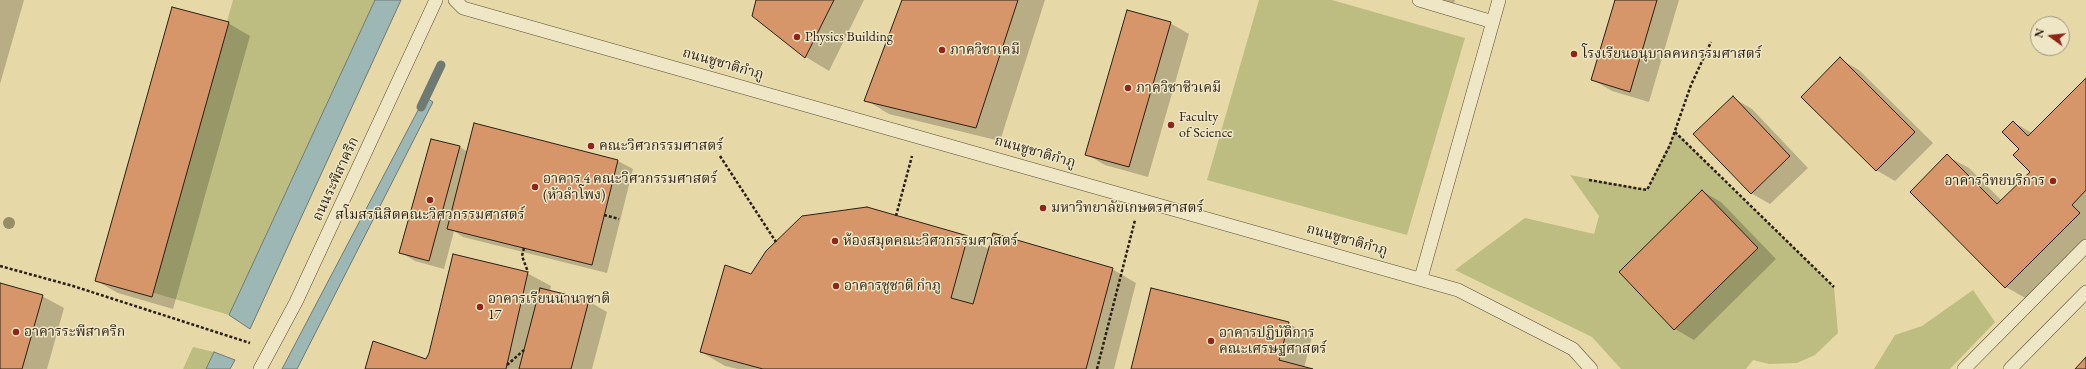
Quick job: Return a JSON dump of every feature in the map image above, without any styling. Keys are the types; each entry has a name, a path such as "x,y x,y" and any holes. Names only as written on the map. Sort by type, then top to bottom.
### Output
{"lane":[{"name":"ถนนระพีสาคริก","path":"260,369 296,302 436,0"},
{"name":"ถนนชูชาติกำภู","path":"455,0 463,8 1458,290 1573,349 1591,369"},
{"path":"1419,0 1493,22"},
{"path":"1420,278 1499,0"},
{"path":"1964,369 2086,246"},
{"path":"2010,369 2086,292"}],"path":[{"path":"1589,180 1647,190 1674,132 1691,85 1710,42"},
{"path":"1674,132 1834,287"},
{"path":"896,216 913,155"},
{"path":"720,156 776,242"},
{"path":"604,215 619,219"},
{"path":"1096,369 1136,218"},
{"path":"524,248 522,256 528,272"},
{"path":"0,266 73,286 241,338"},
{"path":"507,365 524,350"}],"green space":[{"path":"233,0 375,0 229,315 151,292"},
{"path":"1259,0 1332,0 1465,38 1407,235 1207,180"},
{"path":"1675,132 1834,287 1838,333 1815,355 1797,363 1769,364 1753,360 1746,369 1621,369 1592,337 1455,270 1525,218 1594,234 1599,216 1570,175 1647,190"},
{"path":"1973,290 1995,322 1950,369 1874,369 1895,335 1922,326"},
{"path":"193,347 214,352 206,369 183,369"}],"water":[{"path":"375,0 401,0 250,329 229,315"},
{"path":"425,97 433,102 297,369 282,369"},
{"path":"214,352 235,360 230,369 206,369"}],"building":[{"name":"Physics Building","path":"756,0 834,0 805,58 752,16"},
{"name":"ภาควิชาเคมี","path":"902,0 1018,0 976,128 864,101"},
{"path":"1615,0 1657,0 1630,92 1591,80"},
{"path":"172,7 229,22 152,297 95,281"},
{"name":"ภาควิชาชีวเคมี","path":"1127,10 1171,22 1129,167 1085,155"},
{"path":"1840,57 1915,132 1876,171 1801,97"},
{"name":"อาคารวิทยบริการ","path":"2086,78 2086,190 2072,205 2080,213 2005,288 1910,192 1947,154 1997,204 2030,172 2013,155 2019,149 2002,132 2013,121 2028,136"},
{"path":"1733,96 1790,156 1751,194 1693,134"},
{"name":"อาคาร 4 คณะวิศวกรรมศาสตร์ (หัวลำโพง)","path":"474,123 618,160 592,265 447,229"},
{"name":"สโมสรนิสิตคณะวิศวกรรมศาสตร์","path":"431,139 460,146 429,261 399,253"},
{"path":"1702,190 1758,248 1674,330 1619,272"},
{"name":"อาคารชูชาติ กำภู","path":"867,207 968,236 951,298 973,304 993,233 1113,268 1086,369 763,369 700,352 725,265 751,274 766,251 802,216"},
{"name":"อาคารเรียนนานาชาติ 17","path":"453,254 528,272 506,369 365,369 373,341 426,359 429,353"},
{"name":"อาคารระพีสาคริก","path":"0,283 43,295 22,369 0,369"},
{"path":"540,288 589,300 571,369 519,369"},
{"name":"อาคารปฏิบัติการ คณะเศรษฐศาสตร์","path":"1151,288 1289,322 1279,360 1313,369 1131,369"},
{"path":"2086,357 2086,369 2075,369"}],"waterway":[{"path":"421,107 441,65"}],"place":[{"name":"Physics Building","path":"797,37"},
{"name":"ภาควิชาเคมี","path":"942,50"},
{"name":"โรงเรียนอนุบาลคหกรรมศาสตร์","path":"1574,54"},
{"name":"ภาควิชาชีวเคมี","path":"1128,88"},
{"name":"Faculty of Science","path":"1171,125"},
{"name":"คณะวิศวกรรมศาสตร์","path":"591,146"},
{"name":"อาคารวิทยบริการ","path":"2053,181"},
{"name":"อาคาร 4 คณะวิศวกรรมศาสตร์ (หัวลำโพง)","path":"535,187"},
{"name":"สโมสรนิสิตคณะวิศวกรรมศาสตร์","path":"430,200"},
{"name":"มหาวิทยาลัยเกษตรศาสตร์","path":"1043,208"},
{"name":"ห้องสมุดคณะวิศวกรรมศาสตร์","path":"835,241"},
{"name":"อาคารชูชาติ กำภู","path":"836,286"},
{"name":"อาคารเรียนนานาชาติ 17","path":"480,307"},
{"name":"อาคารระพีสาคริก","path":"16,332"},
{"name":"อาคารปฏิบัติการ คณะเศรษฐศาสตร์","path":"1211,341"}]}
